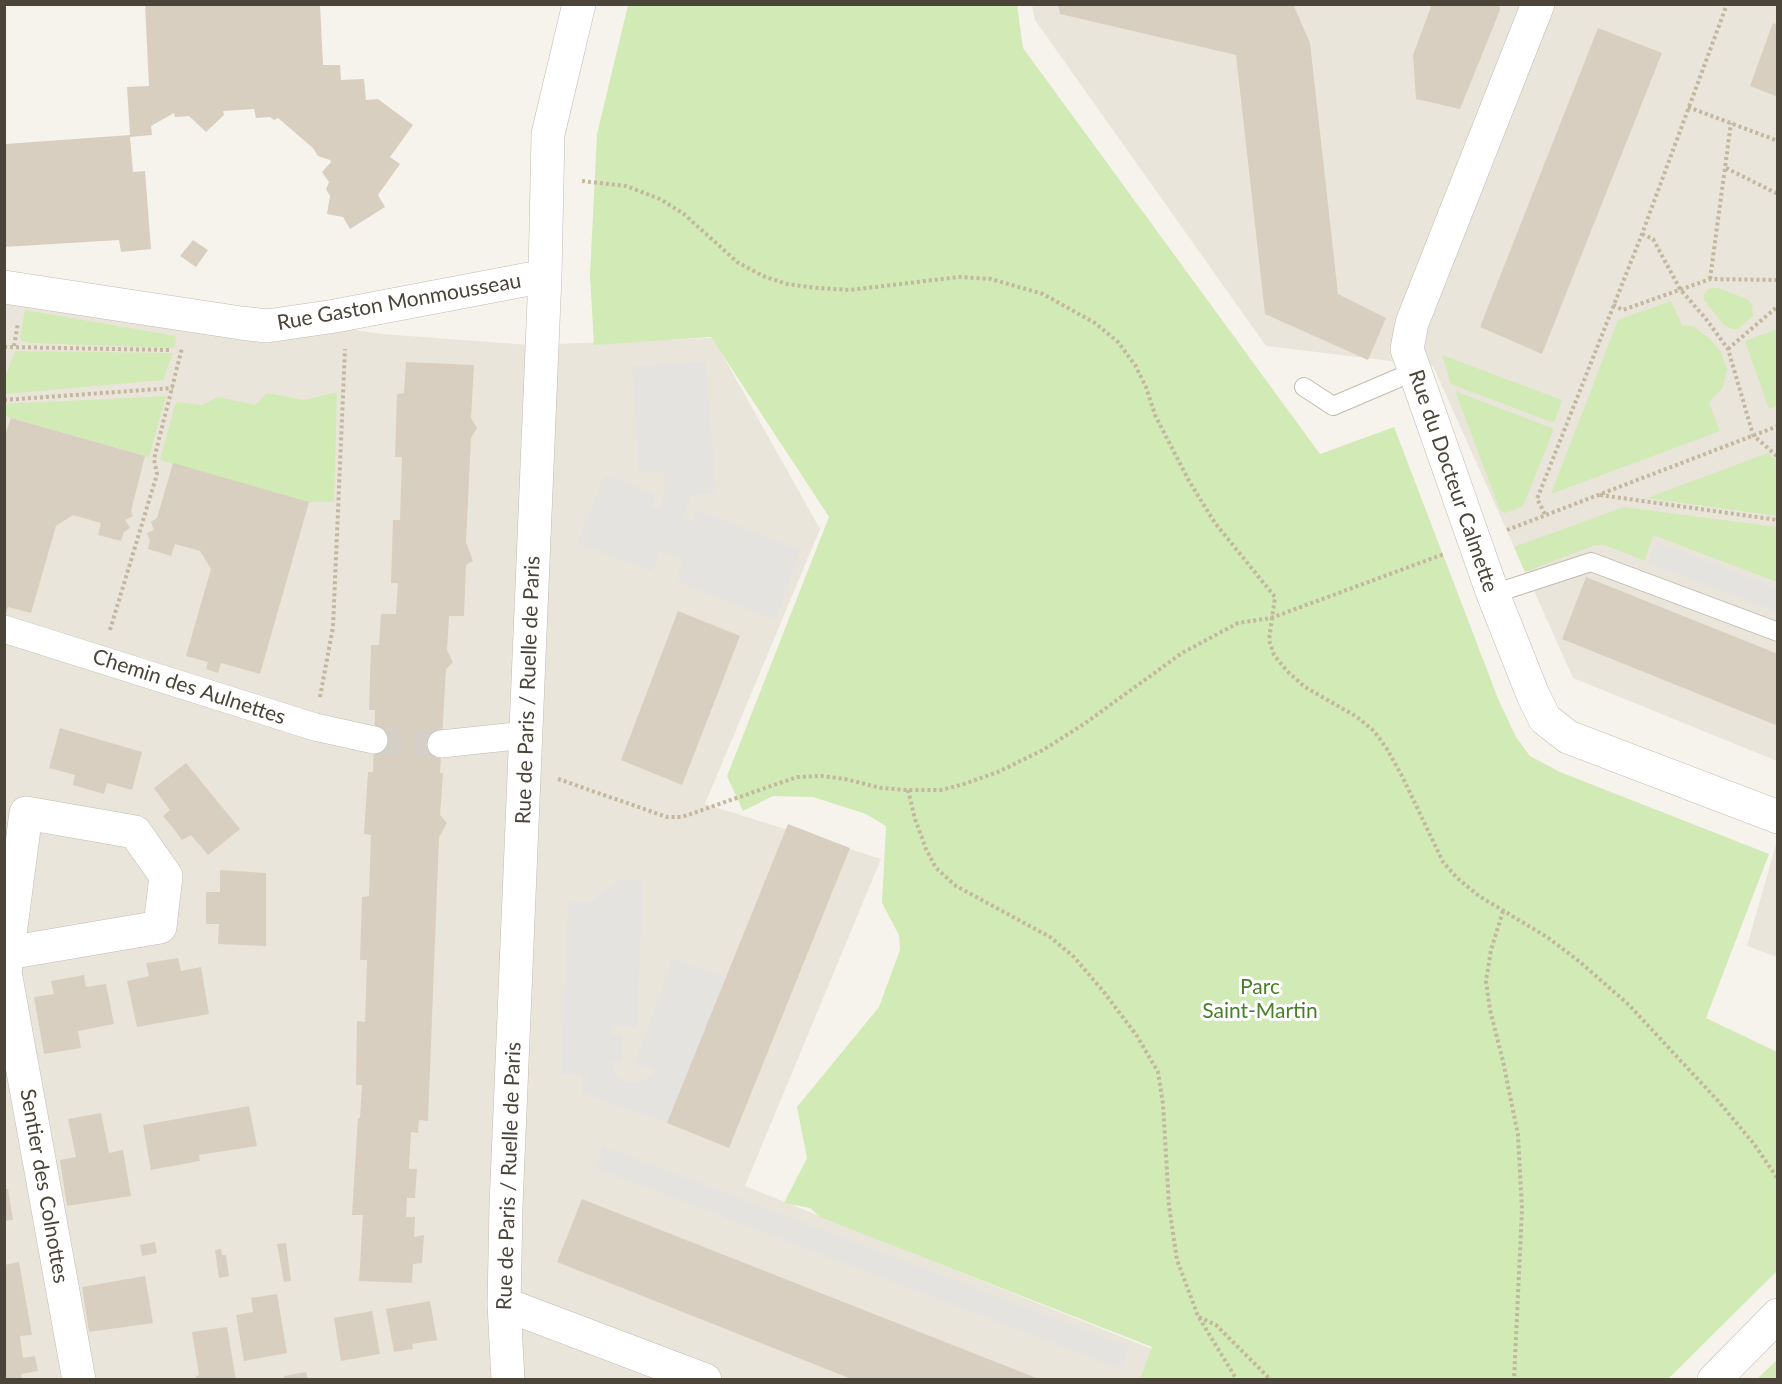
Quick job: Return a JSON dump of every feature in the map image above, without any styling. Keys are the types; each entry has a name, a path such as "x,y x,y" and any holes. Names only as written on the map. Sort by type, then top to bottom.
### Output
{"street":[{"name":"Rue de Paris / Ruelle de Paris","path":"499,1378 504,1304 545,276 548,134 579,4"},
{"name":"Rue du Docteur Calmette","path":"1538,4 1412,323 1407,349 1493,594 1533,695 1545,719 1568,737 1778,817"},
{"name":"Rue Gaston Monmousseau","path":"4,287 250,324 285,324 545,276"},
{"name":"Chemin des Aulnettes","path":"4,629 315,727 374,740"},
{"path":"441,744 526,735"},
{"name":"Sentier des Colnottes","path":"8,953 160,927 165,876 135,832 26,813 5,972 79,1380"},
{"path":"504,1304 705,1380"},
{"path":"1714,1380 1778,1316"}],"lane":[{"path":"1304,387 1333,406 1415,371"},
{"path":"1493,594 1591,562 1778,632"}],"path":[{"path":"1545,514 1537,499 1642,234 1728,4"},
{"path":"1688,107 1778,141"},
{"path":"1710,279 1731,123"},
{"path":"1725,168 1778,194"},
{"path":"546,179 581,180 626,186 660,199 684,214 737,262 763,276 787,284 850,290 959,277 991,279 1043,294 1095,323 1118,342 1135,365 1146,387 1155,415 1188,480 1215,523 1275,597 1269,640 1274,655 1305,687 1357,717 1374,731 1387,749 1431,841 1443,862 1457,879 1547,937 1580,962 1629,1005 1719,1101 1754,1144 1778,1179"},
{"path":"1642,234 1653,238 1680,289 1728,349 1753,435 1778,457"},
{"path":"1613,305 1623,310 1710,279 1778,280"},
{"path":"1728,349 1778,306"},
{"path":"315,727 333,627 345,346 335,316"},
{"path":"102,660 157,474 154,459 184,342"},
{"path":"4,347 181,351"},
{"path":"4,400 173,388"},
{"path":"550,776 667,817 693,814 797,777 829,777 881,788 908,790 941,790 964,784 998,772 1043,750 1084,724 1182,653 1238,623 1271,618 1475,543 1545,514 1778,426"},
{"path":"1600,495 1778,520"},
{"path":"908,790 915,819 936,868 956,886 1050,937 1074,957 1137,1036 1158,1072 1163,1104 1168,1206 1177,1260 1198,1316 1237,1380"},
{"path":"1503,910 1491,950 1486,981 1518,1146 1522,1209 1514,1380"},
{"path":"1198,1316 1216,1325 1271,1380"}],"shaded area":[{"path":"1032,5 1777,5 1777,761 1573,678 1433,366 1266,346 1035,20"},
{"path":"5,281 382,334 529,345 713,338 820,529 705,804 881,859 745,1186 1152,1349 1141,1379 5,1380"},
{"path":"706,361 716,494 692,495 683,518 692,522 697,510 801,550 775,620 675,581 683,559 661,550 652,572 577,543 605,474 655,494 651,506 659,509 665,492 664,471 639,472 632,367"},
{"path":"1656,542 1777,588 1777,612 1648,563"},
{"path":"1777,841 1778,957 1747,946"},
{"path":"619,880 643,881 637,1027 613,1026 612,1034 622,1035 621,1062 611,1062 614,1071 622,1080 630,1083 645,1081 656,1071 635,1062 673,958 726,978 667,1123 582,1093 582,1075 561,1074 568,901 591,902"},
{"path":"603,1146 1130,1347 1121,1369 595,1168"}],"green space":[{"name":"Parc Saint-Martin","path":"628,5 1017,5 1023,48 1320,454 1394,427 1499,701 1516,737 1530,756 1560,772 1769,854 1706,1018 1777,1052 1777,1271 1668,1379 1140,1379 1152,1347 820,1217 810,1208 784,1203 807,1158 797,1107 879,1007 900,950 899,935 882,903 886,826 866,814 813,797 773,796 743,811 727,776 829,517 711,337 594,345 590,275 597,134"},
{"path":"1712,288 1747,299 1752,304 1753,316 1738,329 1724,325 1704,300 1704,294"},
{"path":"1671,301 1682,325 1694,327 1709,338 1721,352 1727,370 1723,387 1709,403 1720,431 1551,494 1618,320"},
{"path":"25,310 176,336 175,348 30,343 23,341 20,337"},
{"path":"1777,329 1777,406 1769,409 1745,341"},
{"path":"15,351 173,353 163,380 5,394 6,375"},
{"path":"1442,355 1562,400 1554,423 1451,384"},
{"path":"1455,391 1554,429 1523,506 1506,513 1500,510"},
{"path":"337,392 334,502 309,502 160,460 176,402 202,405 218,397 255,405 267,393 304,400"},
{"path":"166,396 149,457 5,416 4,404"},
{"path":"1768,453 1777,460 1777,516 1647,498"},
{"path":"1624,507 1777,527 1777,582 1653,535 1645,561 1605,545 1595,545 1525,572 1514,547"},
{"path":"1777,1360 1777,1379 1757,1379"}],"building":[{"path":"145,4 320,4 323,65 340,65 341,80 364,79 366,100 378,99 413,125 390,157 400,164 378,195 385,207 350,229 343,217 327,214 330,196 326,189 329,182 322,172 331,162 330,160 318,156 313,148 278,118 274,120 270,117 256,118 254,109 223,111 224,115 206,132 189,116 175,117 174,113 151,126 152,135 130,137 133,172 145,171 151,249 121,252 119,240 4,247 5,144 130,135 127,87 149,86"},
{"path":"1058,4 1293,4 1310,43 1338,294 1386,318 1368,360 1265,314 1236,55 1060,14"},
{"path":"1432,4 1499,4 1500,10 1460,109 1416,99 1413,55"},
{"path":"1773,23 1778,25 1778,97 1750,86"},
{"path":"1598,28 1662,53 1542,354 1480,327"},
{"path":"193,240 208,250 196,267 180,256"},
{"path":"406,362 474,365 471,418 477,428 471,438 466,542 473,561 466,565 464,616 449,616 447,650 453,662 446,669 440,773 443,773 440,815 447,823 439,837 428,1121 419,1120 418,1133 411,1132 409,1169 417,1169 415,1198 407,1198 406,1217 415,1217 414,1237 424,1235 422,1263 413,1264 412,1283 359,1281 363,1215 352,1215 362,1085 356,1085 357,1021 365,1022 367,960 360,960 362,897 369,896 371,835 364,834 368,772 373,772 375,710 369,710 371,645 379,645 381,614 396,614 398,583 391,583 393,520 400,520 402,457 395,457 397,394 404,393"},
{"path":"11,418 145,456 131,511 133,516 125,520 130,528 124,532 121,541 98,535 101,523 73,515 56,526 31,613 8,607 5,616 4,438"},
{"path":"173,463 309,502 260,674 221,663 218,673 206,669 208,662 186,656 211,569 200,551 175,544 171,556 148,549 150,540 147,533 154,530 151,522 157,518"},
{"path":"1586,577 1778,654 1778,726 1562,639"},
{"path":"678,611 740,636 682,785 621,760"},
{"path":"60,728 142,752 132,790 107,783 104,794 73,785 75,775 49,768"},
{"path":"186,763 240,829 208,855 191,835 182,840 163,816 170,810 154,788"},
{"path":"788,824 850,848 729,1148 667,1123"},
{"path":"220,870 266,873 266,946 218,944 219,924 206,924 206,892 220,892"},
{"path":"178,958 181,971 201,967 209,1014 137,1027 127,981 149,976 146,963"},
{"path":"84,975 86,987 106,984 114,1024 78,1031 81,1048 44,1054 34,997 54,994 51,981"},
{"path":"249,1106 257,1146 199,1155 200,1161 151,1170 143,1125"},
{"path":"101,1113 109,1153 123,1150 131,1196 67,1206 60,1160 76,1157 68,1119"},
{"path":"4,1189 8,1189 13,1220 4,1221"},
{"path":"582,1199 1039,1380 854,1380 557,1262"},
{"path":"155,1242 157,1253 142,1256 140,1245"},
{"path":"286,1243 291,1281 284,1282 277,1244"},
{"path":"221,1249 222,1255 226,1255 229,1276 219,1278 215,1250"},
{"path":"19,1262 32,1335 20,1336 23,1358 35,1356 38,1371 21,1374 22,1380 4,1380 4,1265"},
{"path":"145,1276 153,1323 89,1332 82,1287"},
{"path":"277,1294 287,1353 244,1361 236,1315 253,1312 251,1298"},
{"path":"430,1301 437,1340 412,1344 413,1349 394,1352 386,1309"},
{"path":"372,1311 380,1354 341,1361 334,1318"},
{"path":"227,1327 236,1380 196,1380 196,1376 199,1375 192,1332"},
{"path":"306,1372 308,1380 284,1380 284,1376"}],"tunnel":[{"path":"374,740 441,744"}]}
